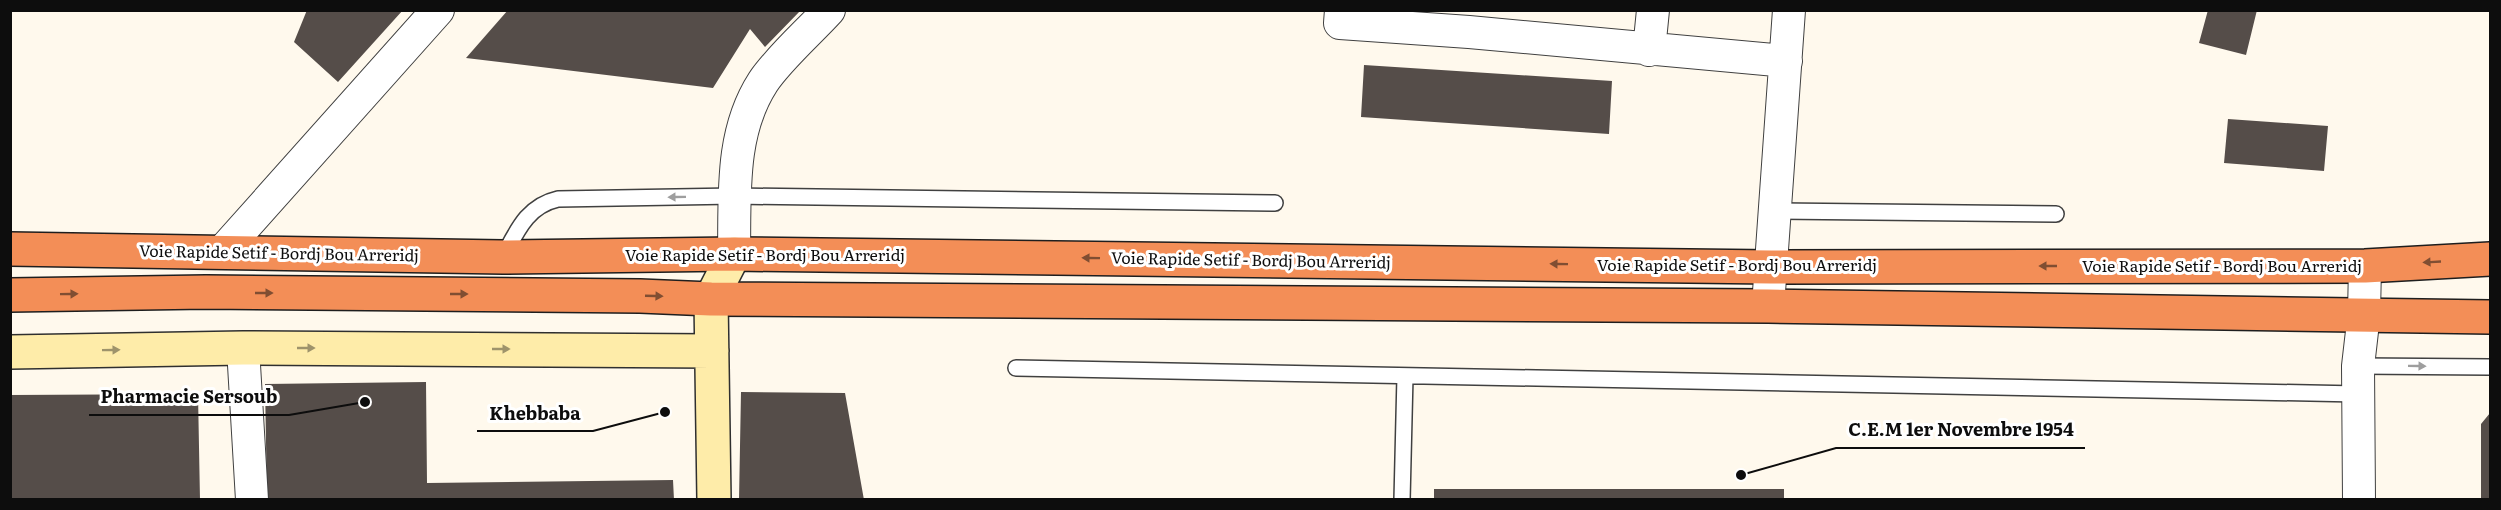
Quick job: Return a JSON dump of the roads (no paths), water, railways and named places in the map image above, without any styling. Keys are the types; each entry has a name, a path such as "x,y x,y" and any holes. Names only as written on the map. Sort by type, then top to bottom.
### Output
{"highway":[{"name":"Voie Rapide Setif - Bordj Bou Arreridj","path":"10,249 503,256 734,254 1771,267 2365,266 2490,259"},
{"path":"10,295 217,292 640,296 711,299 1768,306 2490,317"}],"street":[{"path":"222,252 438,10"},
{"path":"714,500 711,299 734,254 738,143 747,112 763,81 829,10"},
{"path":"1341,10 1340,23 1470,21 1649,50 1785,62"},
{"path":"1649,50 1653,10"},
{"path":"1768,306 1789,10"},
{"path":"2359,500 2358,380 2364,314 2365,266"},
{"path":"10,352 243,348 712,351"},
{"path":"243,348 252,500"}],"lane":[{"path":"503,256 524,220 543,202 558,198 735,196 1275,203"},
{"path":"1775,211 2056,214"},
{"path":"1016,368 1406,376 2358,380 2490,367"},
{"path":"1402,500 1406,376"}],"place":[{"name":"Pharmacie Sersoub","path":"365,402"},
{"name":"Khebbaba","path":"665,412"},
{"name":"C.E.M 1er Novembre 1954","path":"1741,475"}]}
